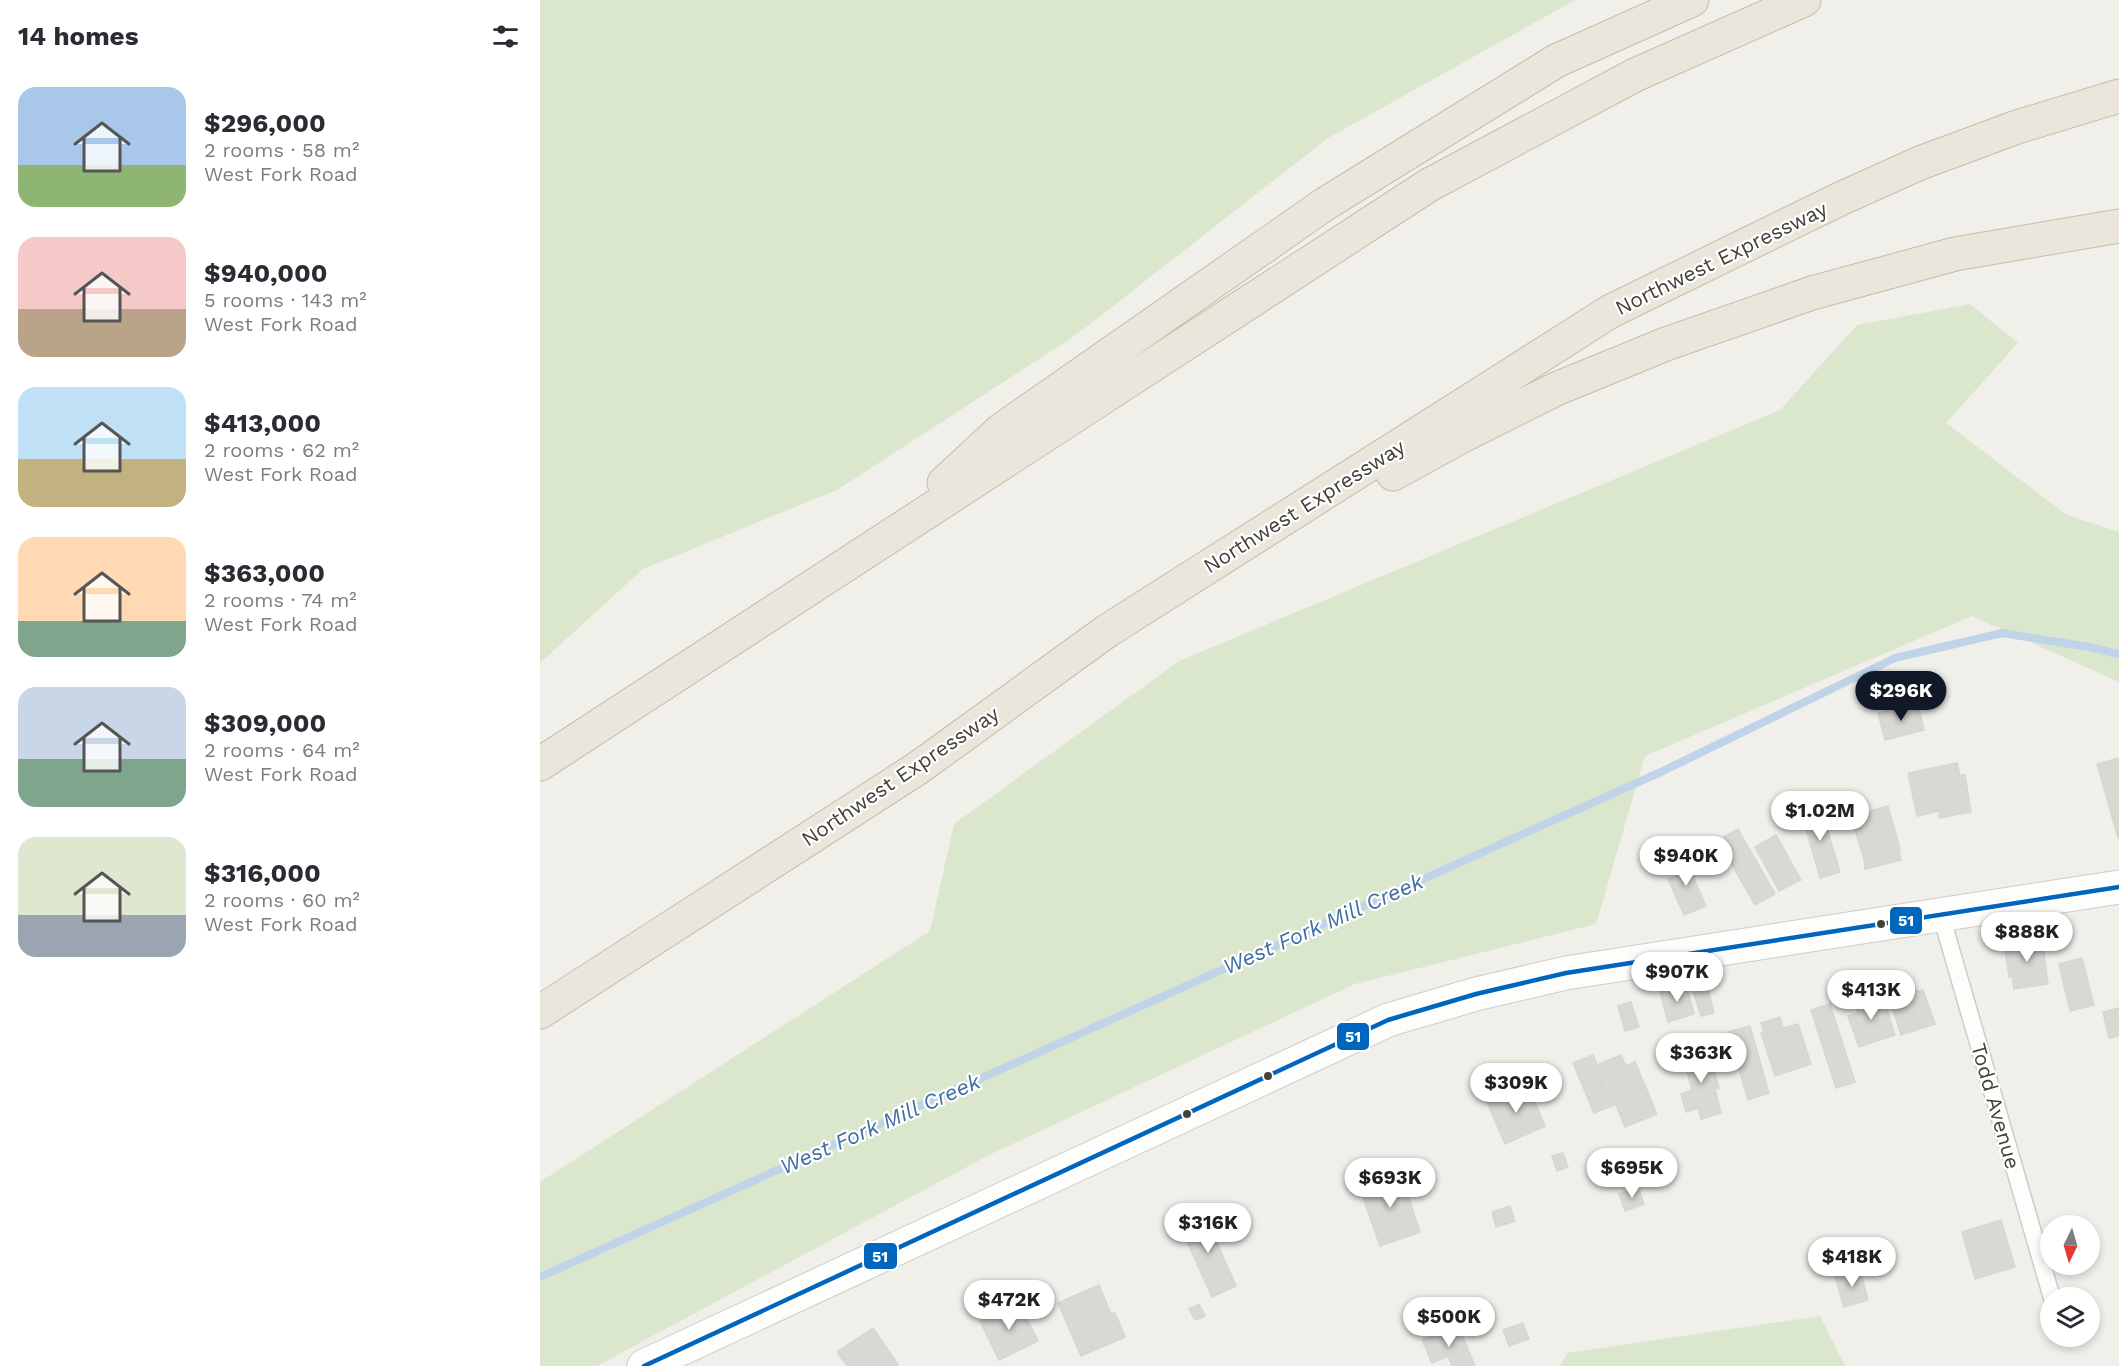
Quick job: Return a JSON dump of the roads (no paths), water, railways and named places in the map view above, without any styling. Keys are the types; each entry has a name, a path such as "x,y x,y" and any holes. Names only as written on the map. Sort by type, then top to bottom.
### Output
{"highway":[{"path":"885,541 1001,430 1325,204 1556,61 1692,0"},
{"path":"540,764 1429,185 1635,75 1804,0"},
{"name":"Northwest Expressway","path":"540,1012 918,768 1107,631 1611,311 1840,199 1920,163 2016,127 2119,96"},
{"path":"1107,631 1464,435 1556,388 1655,348 1812,293 1955,254 2119,226"}],"street":[{"path":"644,1366 1388,1020 1476,994 1566,973 2119,887"}],"lane":[{"name":"Todd Avenue","path":"1941,915 2049,1287"}],"waterway":[{"name":"West Fork Mill Creek","path":"540,1277 1663,771 1895,658 2002,633 2119,654"}]}
